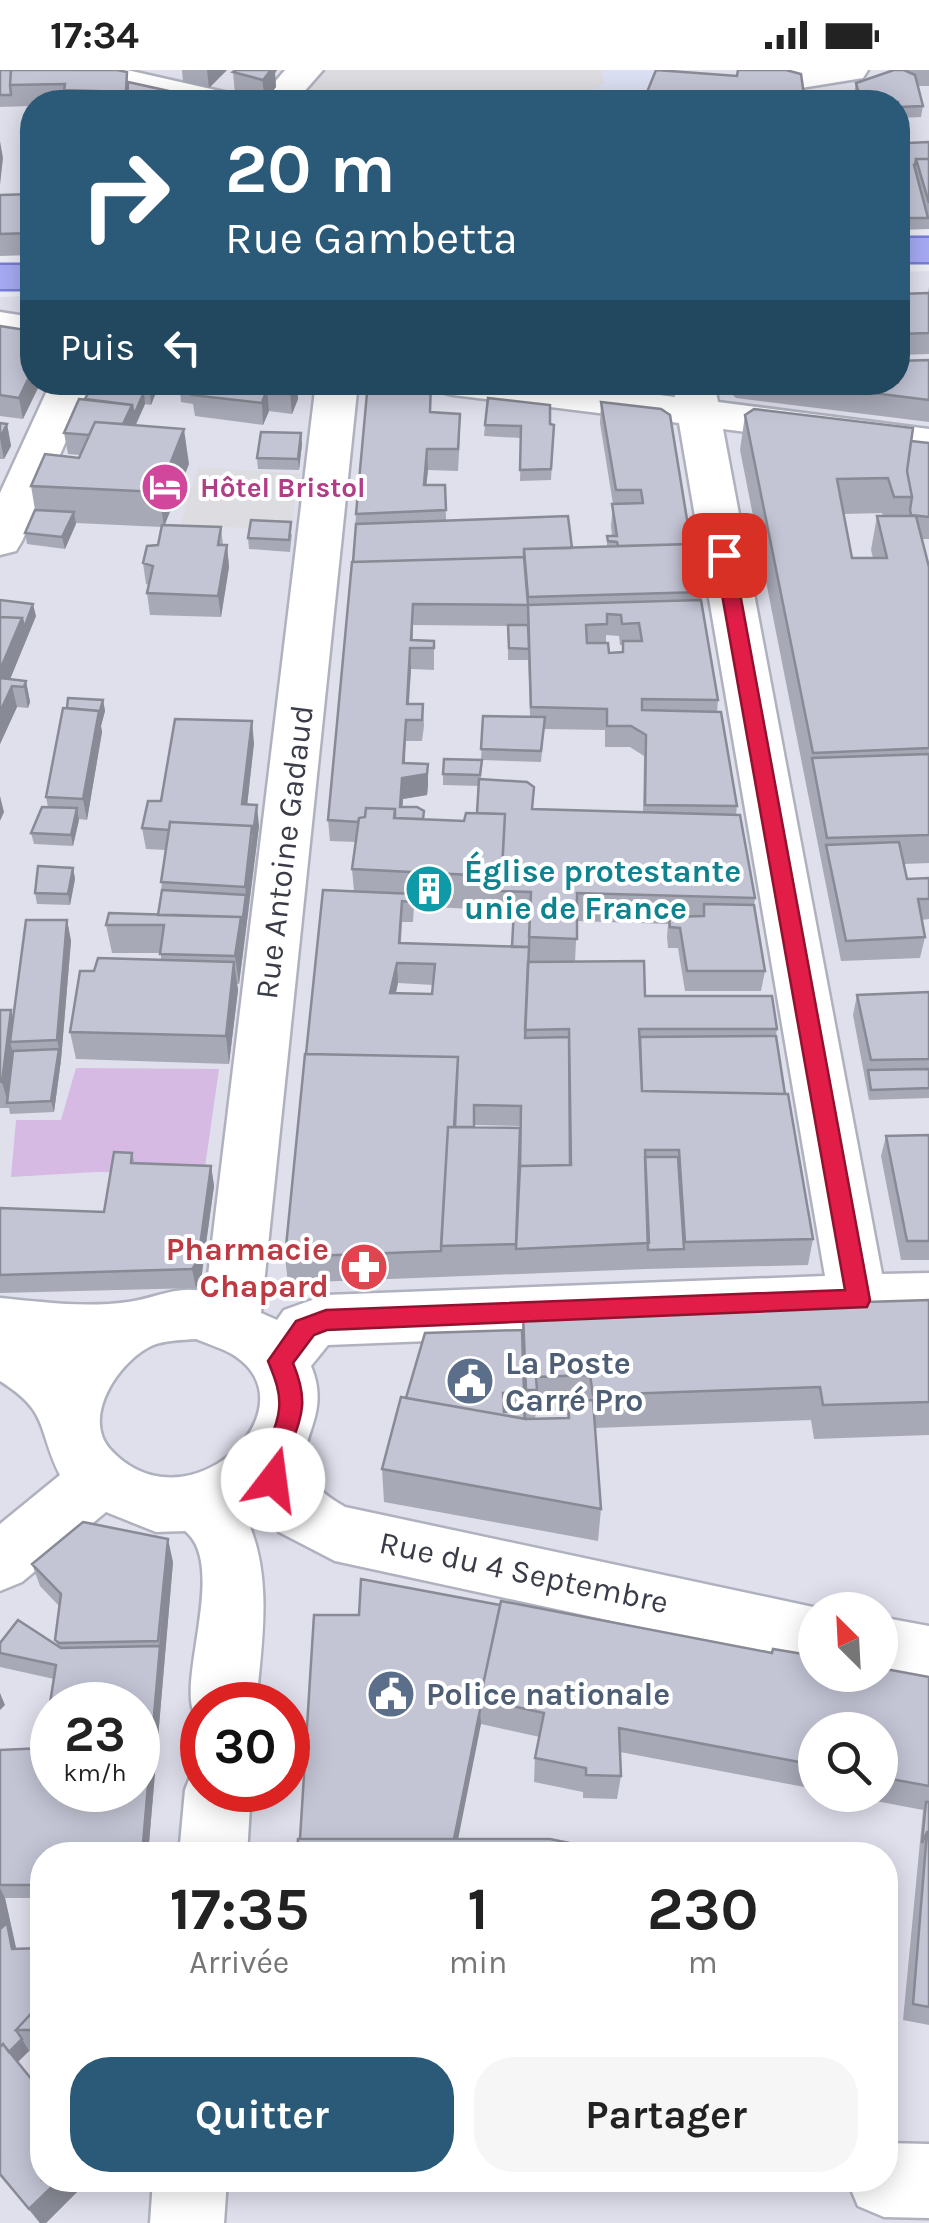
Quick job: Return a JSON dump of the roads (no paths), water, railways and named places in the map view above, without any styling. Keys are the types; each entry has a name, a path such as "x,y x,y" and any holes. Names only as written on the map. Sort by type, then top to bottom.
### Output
{"street":[{"path":"80,70 168,90"},
{"path":"287,90 305,70"},
{"path":"762,70 829,83"},
{"path":"0,541 66,395"},
{"name":"Rue Antoine Gadaud","path":"230,1321 336,395"},
{"path":"650,395 696,398 929,442"},
{"path":"696,398 858,1300"},
{"path":"280,1361 305,1328 326,1320 929,1297"},
{"path":"0,1323 86,1331 133,1327 166,1316 199,1314 230,1321 259,1337 280,1361 289,1384 292,1409 285,1435 272,1459 252,1479 227,1494 198,1504 162,1506 128,1498 100,1480 83,1460 74,1436 71,1411 77,1386 90,1362 109,1342 133,1327"},
{"path":"0,1354 28,1365 56,1390 71,1411"},
{"name":"Rue du 4 Septembre","path":"272,1459 273,1480 284,1500 336,1533 798,1631"},
{"path":"0,1562 100,1480"},
{"path":"198,1504 219,1522 233,1563 225,1682"},
{"path":"898,1650 929,1656"},
{"path":"214,1842 216,1812"},
{"path":"898,2181 929,2182"},
{"path":"187,2223 189,2192"}],"place":[{"name":"Hôtel Bristol","path":"165,487"},
{"name":"Église protestante unie de France","path":"429,889"},
{"name":"Pharmacie Chapard","path":"364,1267"},
{"name":"La Poste Carré Pro","path":"470,1381"},
{"name":"Police nationale","path":"391,1694"}]}
